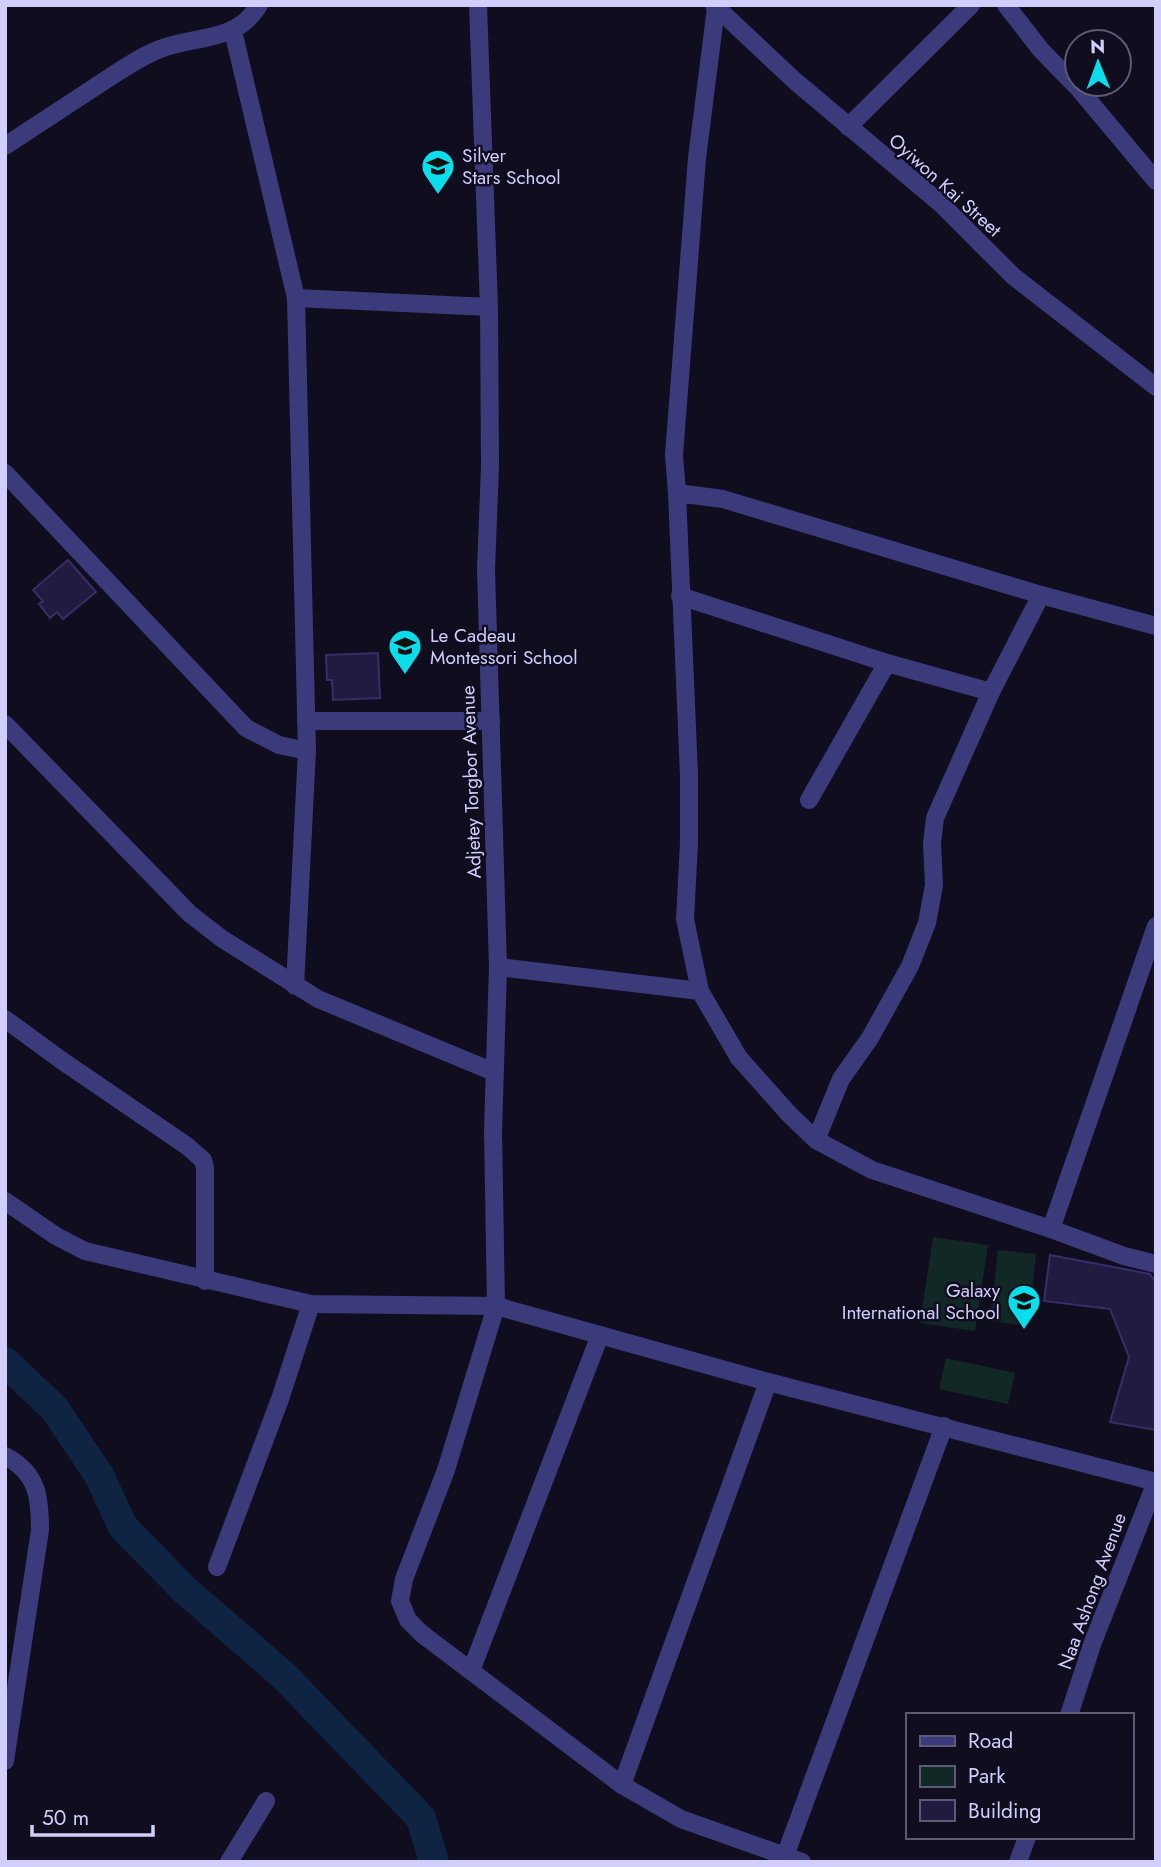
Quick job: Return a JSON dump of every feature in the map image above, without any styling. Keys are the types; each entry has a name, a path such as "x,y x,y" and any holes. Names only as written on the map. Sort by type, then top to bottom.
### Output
{"street":[{"path":"5,146 113,75 157,50 233,31 251,17 258,5"},
{"name":"Adjetey Torgbor Avenue","path":"471,1671 422,1634 408,1620 400,1601 404,1579 446,1470 496,1307 494,1072 498,967 486,570 490,465 489,307 478,5"},
{"path":"848,127 971,5"},
{"path":"1006,5 1041,50 1079,89 1156,181"},
{"path":"715,7 697,158 674,455 689,775 685,919 700,991 739,1058 788,1114 816,1140 872,1170 1124,1256 1156,1264"},
{"name":"Oyiwon Kai Street","path":"715,7 848,127 940,204 1013,276 1156,387"},
{"path":"233,31 296,298 307,751 295,986"},
{"path":"296,298 489,307"},
{"path":"5,473 246,728 279,745 307,751"},
{"path":"677,493 723,499 1041,595 1156,626"},
{"path":"816,1140 841,1079 870,1038 903,978 927,923 934,884 934,818 991,692 1041,595"},
{"path":"680,596 887,663 991,692"},
{"path":"809,800 887,663"},
{"path":"306,721 491,722"},
{"path":"5,724 191,914 221,938 318,999 494,1072"},
{"path":"1051,1229 1156,926"},
{"path":"498,967 700,991"},
{"path":"5,1019 187,1146 203,1160 205,1280"},
{"path":"5,1202 56,1236 85,1251 311,1304 496,1307 768,1382 1156,1482"},
{"path":"218,1567 281,1399 311,1304"},
{"path":"600,1335 471,1671 622,1785 681,1819 794,1859 944,1426"},
{"path":"622,1785 768,1382"},
{"path":"5,1456 31,1478 40,1499 40,1530 5,1761"},
{"name":"Naa Ashong Avenue","path":"1070,1713 1093,1642 1156,1482"},
{"path":"229,1862 265,1801"},
{"path":"1018,1862 1026,1839"}],"green space":[{"path":"933,1237 988,1245 975,1331 920,1323"},
{"path":"998,1250 1036,1254 1028,1326 990,1321"},
{"path":"946,1358 1015,1373 1008,1404 939,1389"}],"building":[{"path":"68,560 96,592 63,619 57,612 50,618 39,604 43,601 33,590"},
{"path":"378,653 380,698 333,700 332,680 327,680 326,655"},
{"path":"1050,1255 1150,1274 1156,1283 1156,1430 1110,1422 1129,1357 1110,1309 1044,1301"}],"waterway":[{"path":"5,1362 54,1408 99,1475 123,1527 185,1590 284,1676 421,1818 434,1862"}],"place":[{"name":"Silver Stars School","path":"438,196"},
{"name":"Le Cadeau Montessori School","path":"405,676"},
{"name":"Galaxy International School","path":"1024,1331"}]}
